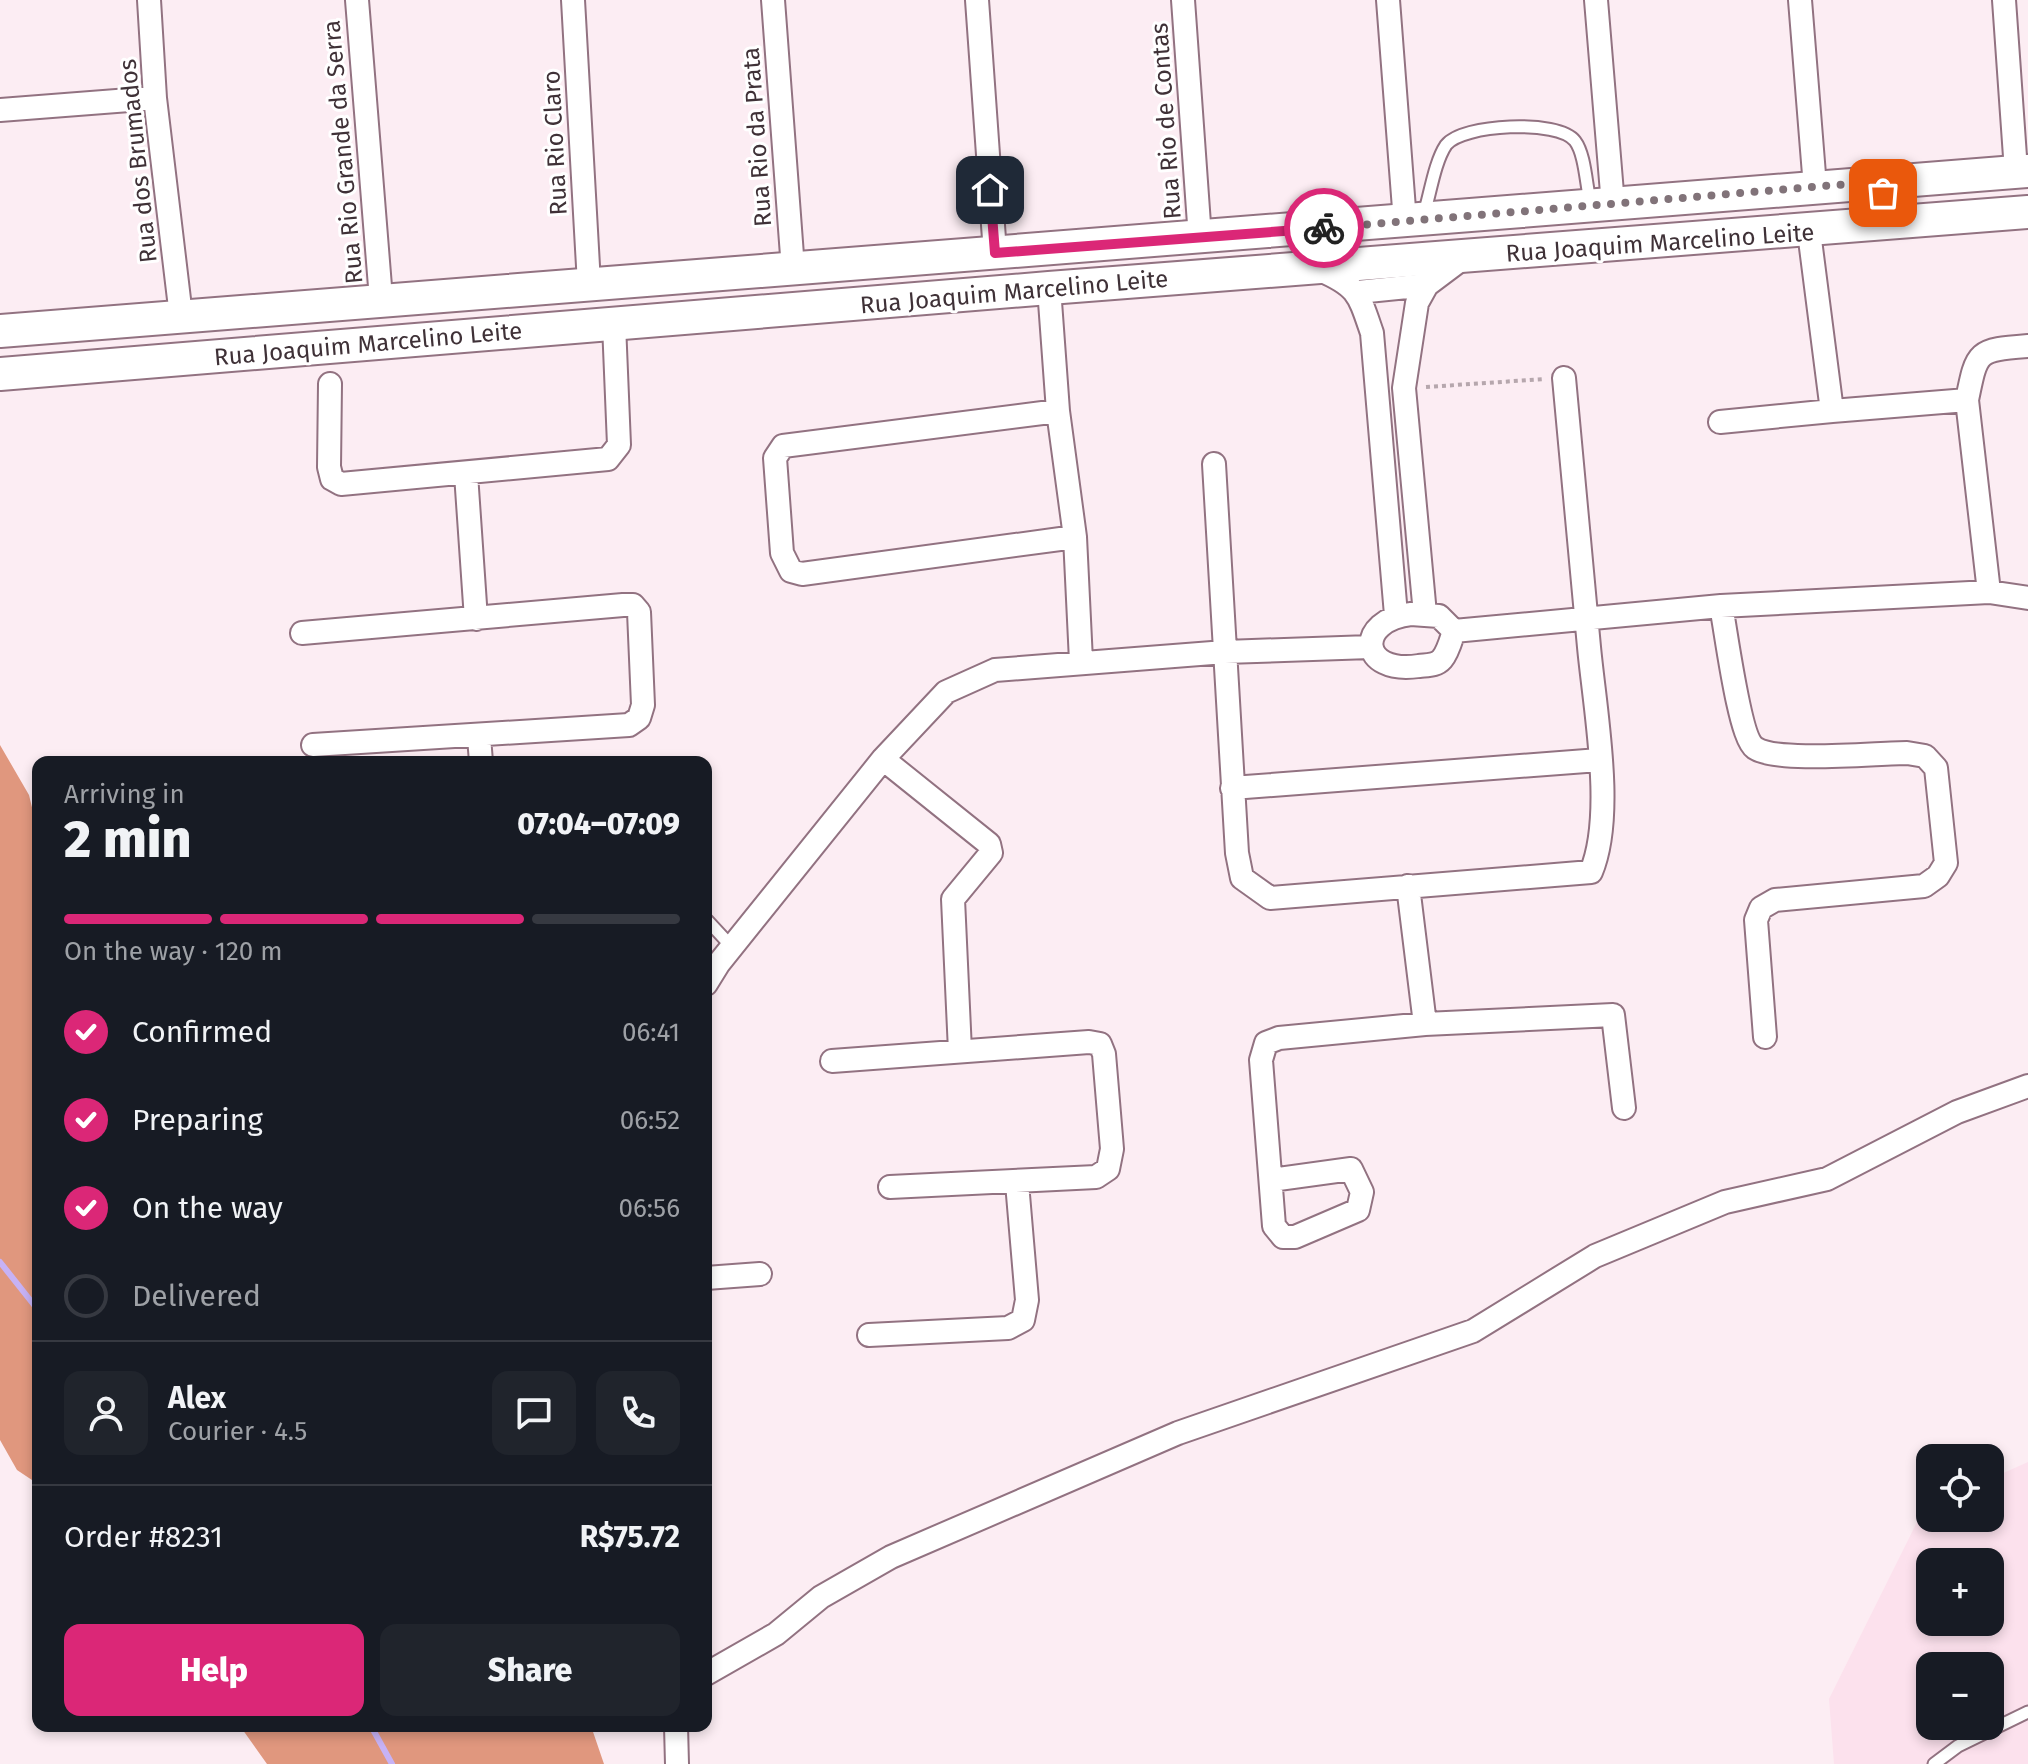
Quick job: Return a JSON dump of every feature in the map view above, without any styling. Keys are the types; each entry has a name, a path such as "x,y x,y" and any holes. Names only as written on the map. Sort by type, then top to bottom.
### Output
{"main road":[{"name":"Rua Joaquim Marcelino Leite","path":"0,331 2022,171"},
{"path":"1961,176 1954,193 1955,204 1962,217"},
{"path":"1872,182 1883,193 1885,202 1884,214 1877,224"},
{"path":"1463,258 1500,237 1605,228 1616,217 1602,205"},
{"name":"Rua Joaquim Marcelino Leite","path":"0,374 1311,267 1809,232 2028,212"},
{"path":"1180,278 1178,265 1183,255 1193,250 1316,241 1361,225"},
{"path":"700,276 696,298 704,318"},
{"path":"628,323 659,308 660,296 656,289 642,280"},
{"path":"49,370 169,337 179,328 181,316"}],"street":[{"name":"Rua dos Brumados","path":"149,0 155,98 181,316"},
{"name":"Rua Rio Grande da Serra","path":"357,0 381,299"},
{"name":"Rua Rio Claro","path":"573,0 589,284"},
{"name":"Rua Rio da Prata","path":"773,0 793,269"},
{"path":"977,0 995,253"},
{"name":"Rua Rio de Contas","path":"1183,0 1200,238"},
{"path":"1388,0 1414,221"},
{"path":"1596,0 1602,205"},
{"path":"1800,0 1815,187"},
{"path":"2004,0 2022,171"},
{"path":"0,110 155,98"},
{"path":"1809,232 1832,411"},
{"path":"1425,614 1404,388 1417,303 1427,285 1463,258"},
{"path":"1311,267 1342,280 1358,292 1372,333 1396,615"},
{"path":"1358,292 1427,285"},
{"path":"1049,288 1058,411 1075,537 1081,661"},
{"path":"330,384 332,479 341,484 608,459 619,445 628,323"},
{"path":"1989,592 1967,400 1974,362 1990,349 2028,346"},
{"path":"1214,464 1232,788 1242,878 1270,898 1591,872 1600,851 1603,832 1564,378"},
{"path":"1720,422 1967,400"},
{"path":"1058,411 783,446 775,458 782,553 791,571 802,574 1075,537"},
{"path":"466,474 476,619"},
{"path":"1454,631 1444,657 1437,664 1396,668 1373,657 1370,647 1376,630 1396,615 1439,616 1454,631 1721,606 1989,592 2028,598"},
{"path":"302,633 633,605 639,612 643,705 639,718 629,725 479,737 313,745"},
{"path":"1721,606 1739,707 1746,736 1753,747 1775,756 1907,753 1925,756 1936,768 1946,863 1938,876 1924,886 1775,900 1761,908 1756,920 1765,1037"},
{"path":"719,960 883,759 946,692 995,670 1225,652 1370,647"},
{"path":"479,737 481,756"},
{"path":"883,759 989,844 991,853 953,899 960,1051"},
{"path":"1232,788 1599,760"},
{"path":"1408,886 1425,1024"},
{"path":"1271,1180 1261,1060 1266,1043 1279,1038 1425,1024 1613,1015 1624,1108"},
{"path":"832,1061 1100,1044 1104,1054 1112,1149 1108,1169 1096,1177 890,1187"},
{"path":"712,1671 776,1634 821,1597 891,1557 1178,1433 1473,1331 1595,1256 1725,1202 1827,1179 1957,1112 2028,1086"},
{"path":"869,1335 1008,1328 1023,1320 1027,1300 1017,1183"},
{"path":"712,1278 760,1274"},
{"path":"676,1732 677,1764"}],"lane":[{"path":"1414,221 1445,147 1457,135 1470,130 1550,128 1565,132 1577,143 1602,205"},
{"path":"712,938 719,960"},
{"path":"1934,1764 1958,1746 2028,1712"}],"path":[{"path":"1404,388 1564,378"}],"shaded area":[{"path":"0,745 29,795 32,807 32,1480 17,1470 0,1440"},
{"path":"2028,1462 2028,1764 1834,1764 1829,1699 1916,1524 1916,1532 2004,1532 2004,1473"},
{"path":"244,1732 593,1732 604,1764 267,1764"}],"waterway":[{"path":"0,1262 32,1302"},
{"path":"374,1732 392,1764"}],"way so far":[{"path":"1324,228 1872,182 1883,193"}],"route":[{"path":"990,190 995,253 1324,228"}]}
